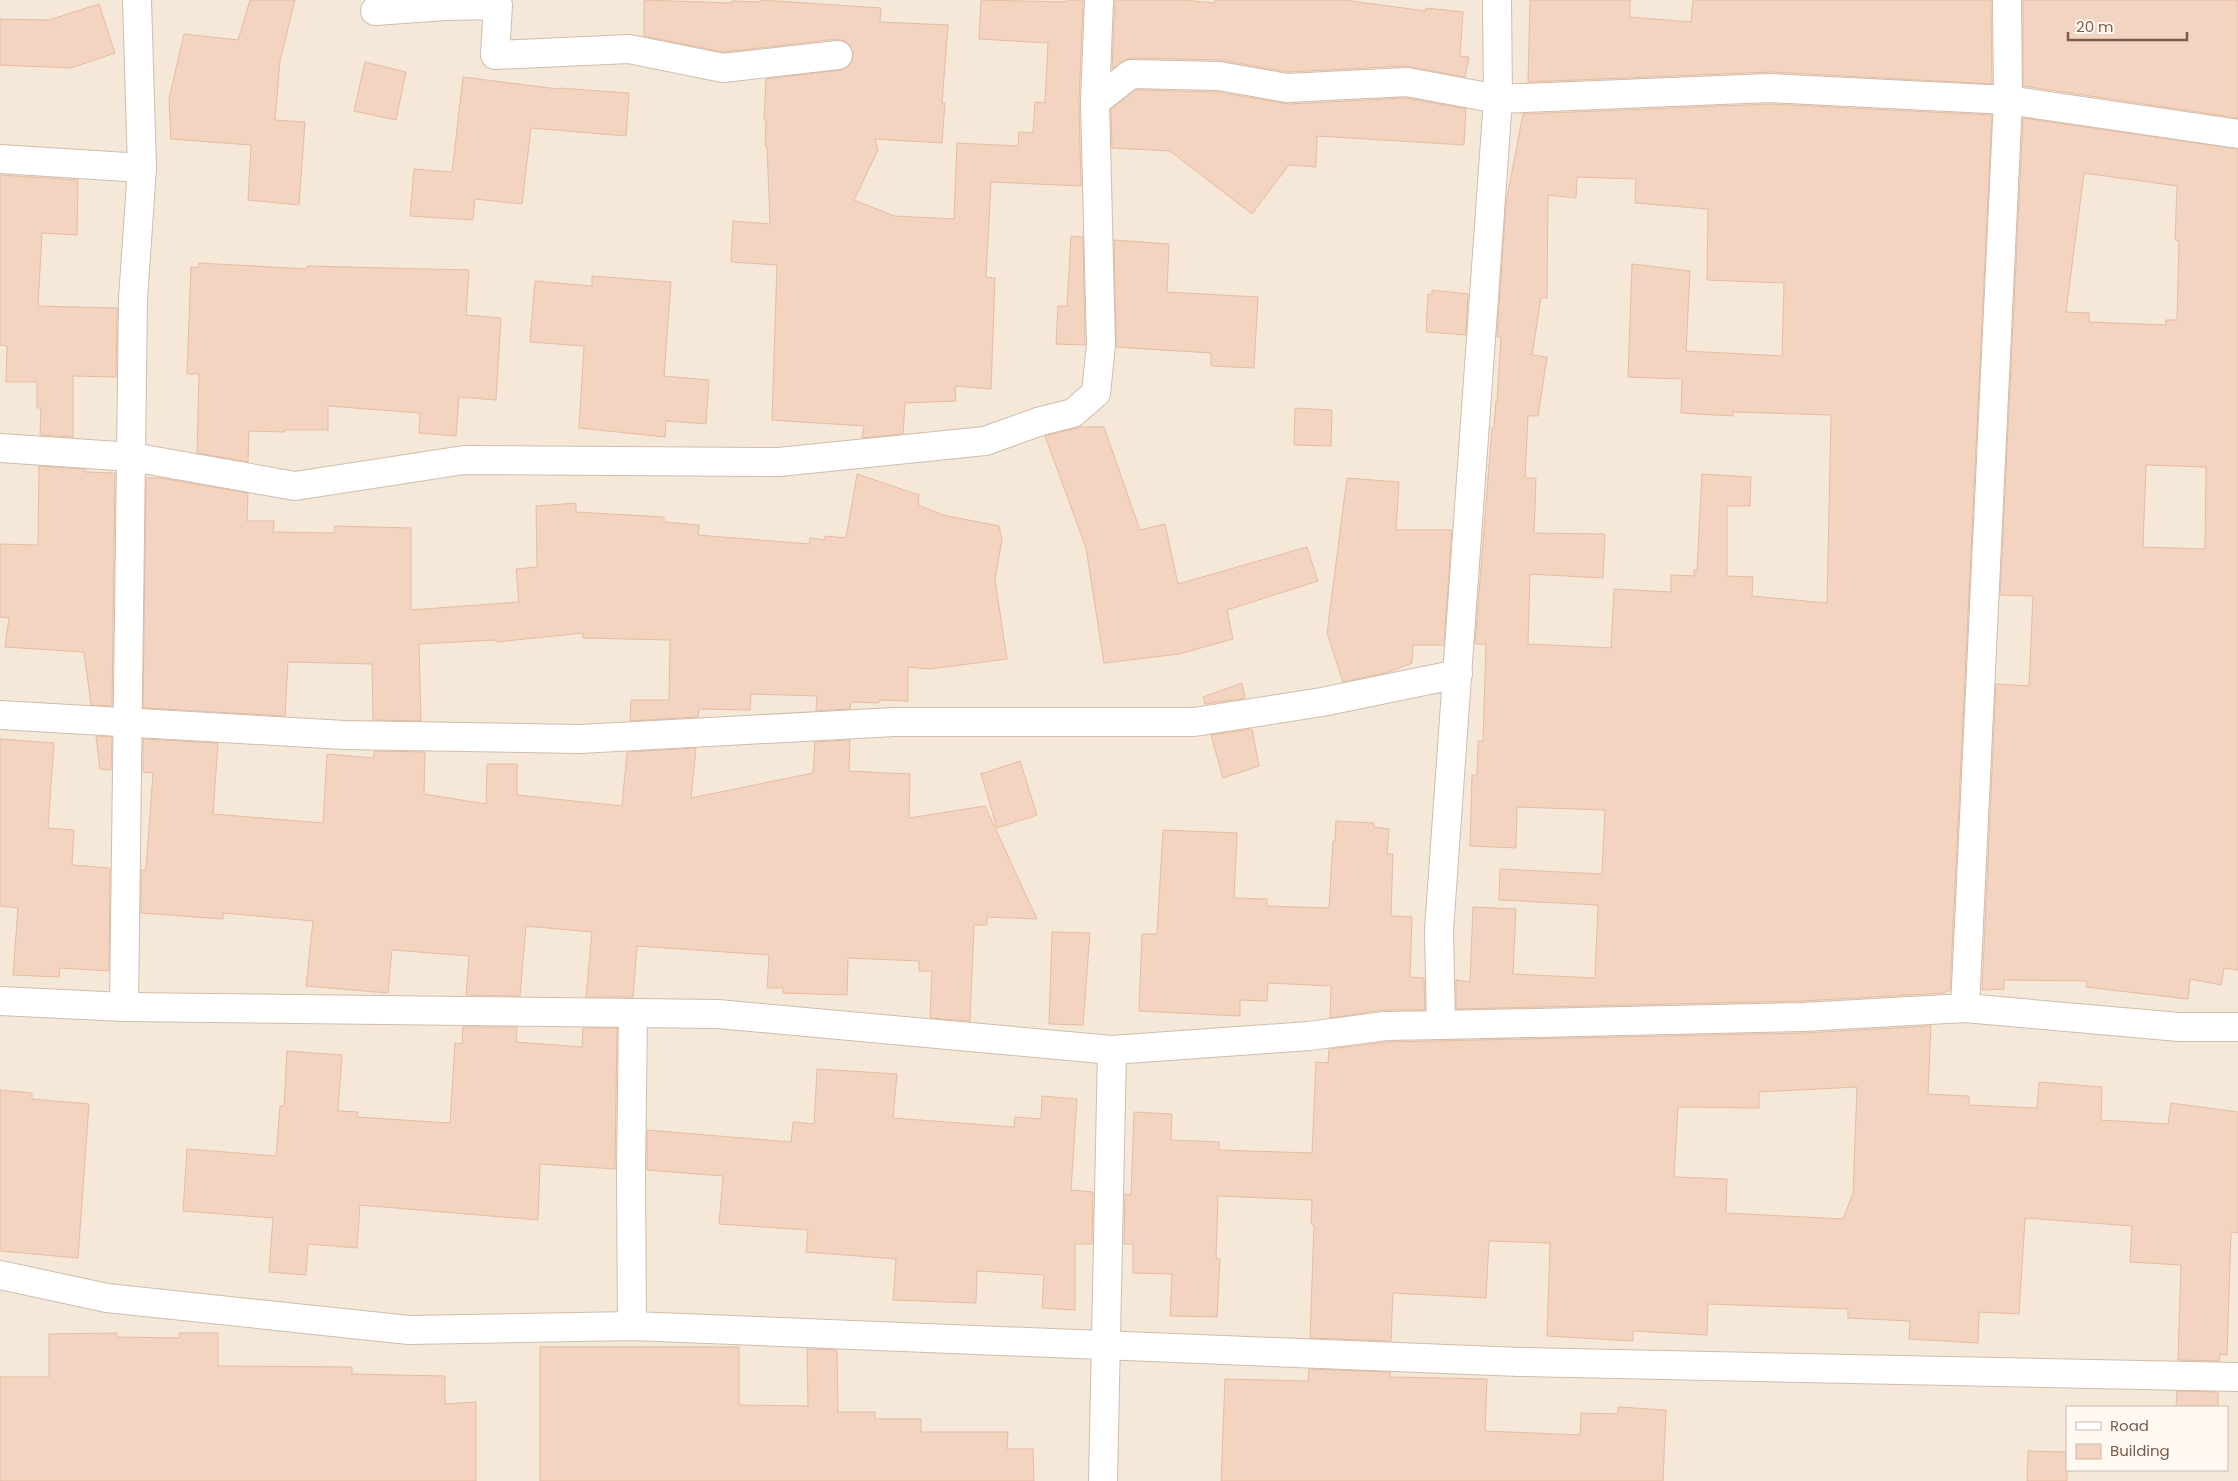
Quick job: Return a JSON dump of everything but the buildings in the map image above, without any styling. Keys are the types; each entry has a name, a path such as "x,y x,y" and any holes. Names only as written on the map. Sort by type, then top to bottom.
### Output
{"street":[{"path":"124,1008 126,724 132,456 133,299 142,168 137,0"},
{"path":"0,448 132,456 295,486 464,460 779,462 984,441 1041,421 1073,413 1096,392 1101,344 1095,102 1099,0"},
{"path":"1441,1025 1439,930 1498,99 1497,0"},
{"path":"1965,1008 2008,100 2006,0"},
{"path":"375,11 498,3 495,55 629,49 723,68 838,55"},
{"path":"1095,102 1131,74 1219,76 1287,88 1407,82 1498,99 1770,88 2008,100 2238,134"},
{"path":"0,159 142,168"},
{"path":"0,715 126,724 344,735 580,739 894,722 1194,722 1322,702 1458,674"},
{"path":"0,1001 124,1008 718,1014 1112,1050 1309,1036 1385,1026 1803,1017 1965,1008 2179,1027 2238,1026"},
{"path":"632,1326 633,1013"},
{"path":"1103,1481 1112,1050"},
{"path":"0,1275 107,1298 409,1330 632,1326 1520,1362 2238,1377"}],"shaded area":[{"path":"0,0 2238,0 2238,1481 0,1481"}]}
